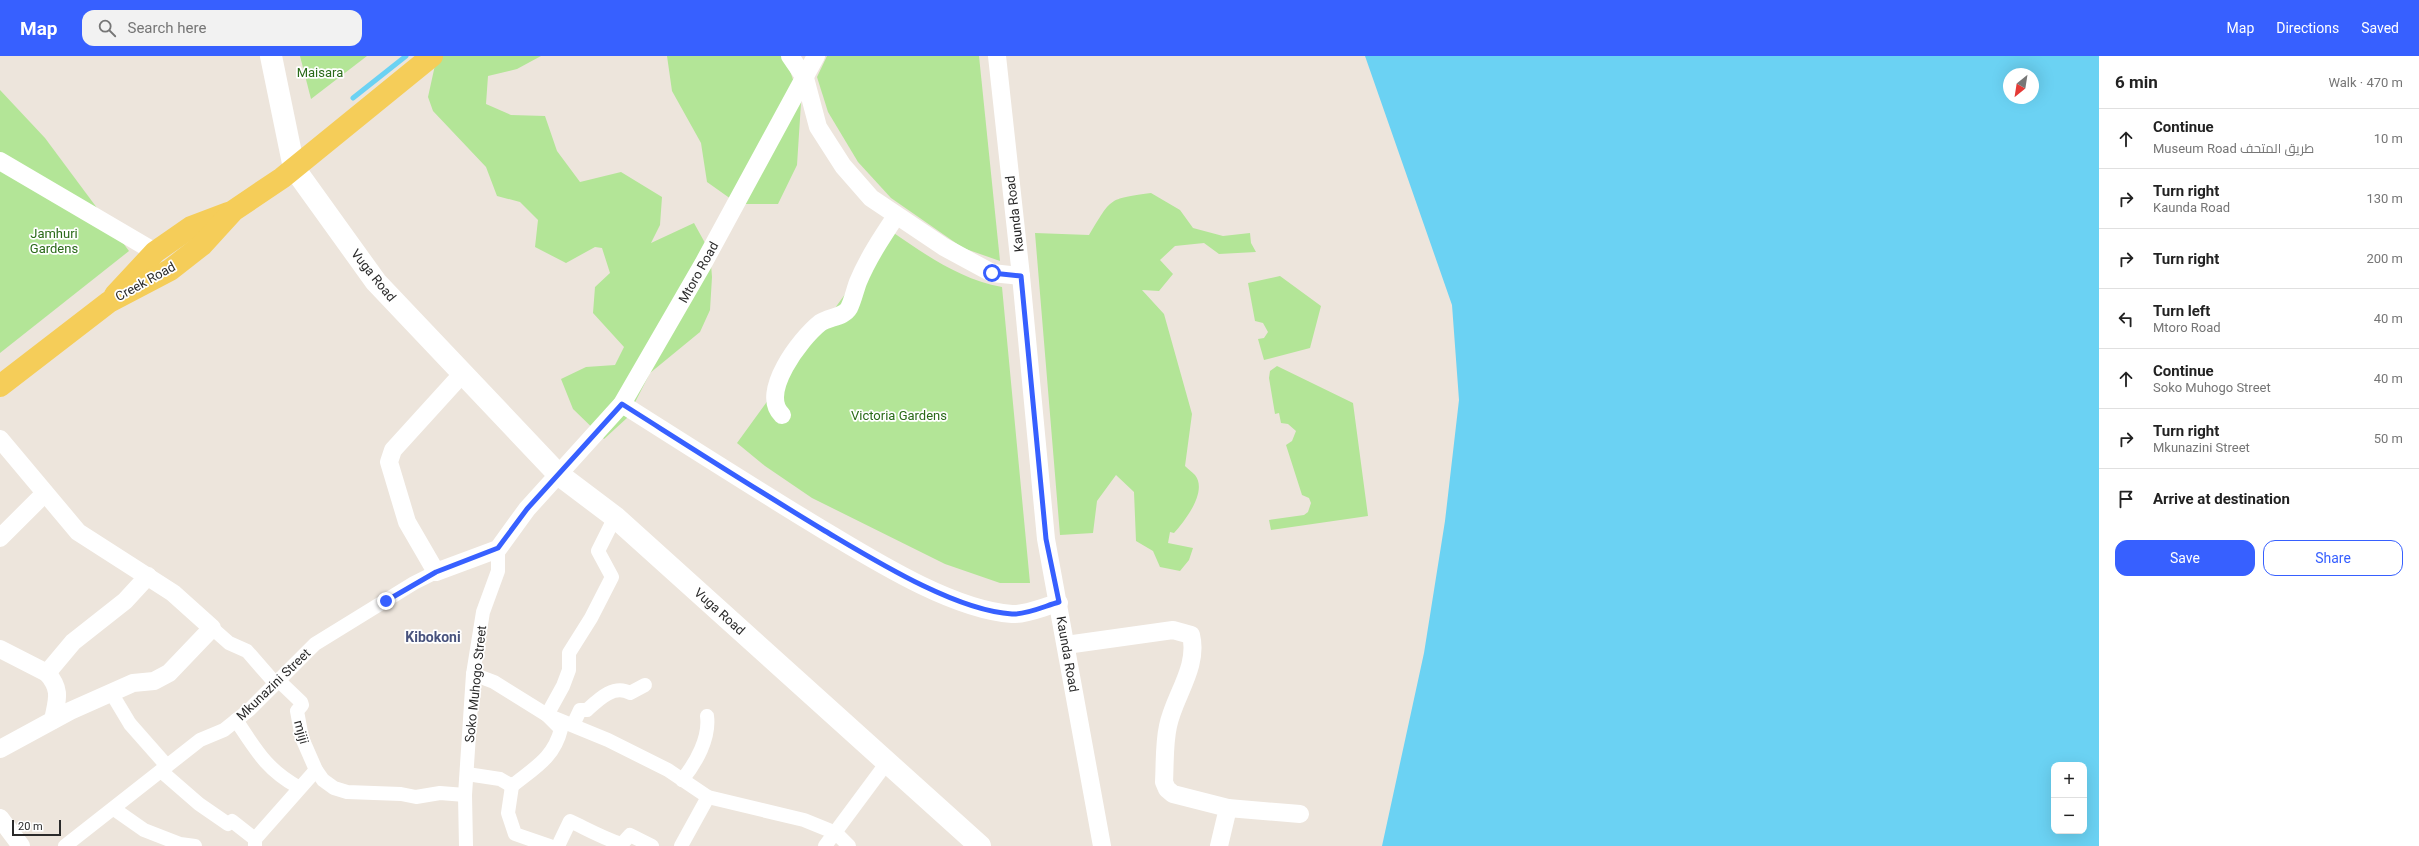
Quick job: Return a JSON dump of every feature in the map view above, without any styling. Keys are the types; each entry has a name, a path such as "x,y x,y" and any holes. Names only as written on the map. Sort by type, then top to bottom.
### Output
{"main road":[{"path":"271,56 300,164"},
{"name":"Creek Road","path":"109,302 170,270 202,244 233,211 300,164 432,56"},
{"name":"Vuga Road","path":"300,164 376,282 558,474 615,517 888,761 980,846"},
{"name":"Creek Road","path":"0,386 109,302 155,252 187,229 233,211"}],"street":[{"path":"790,56 805,78 818,127 843,166 871,198 944,247 992,273 1021,276"},
{"name":"Mtoro Road","path":"558,474 622,404 816,56"},
{"name":"Kaunda Road","path":"997,56 1021,276 1046,539 1059,602 1102,846"},
{"path":"0,161 20,175 155,252"},
{"path":"782,415 773,401 787,363 814,328 829,318 844,313 849,308 858,282 875,247 896,216"},
{"path":"436,572 408,522 389,462 393,450 463,373"},
{"path":"622,404 750,486 871,558 934,590 977,607 1013,614 1059,602"},
{"path":"0,439 44,494 78,532 173,593 229,643 247,651 277,682"},
{"path":"498,548 527,509 558,474"},
{"path":"0,538 44,494"},
{"path":"547,715 564,686 569,670 569,652 591,618 612,577 598,551 615,517"},
{"name":"Mkunazini Street","path":"65,846 200,740 224,730 249,710 316,644 414,583 436,572 498,548"},
{"name":"Soko Muhogo Street","path":"466,846 465,795 473,674 483,612 498,571 498,548"},
{"path":"47,673 73,642 125,601 148,576"},
{"path":"0,750 53,720 133,683 154,681 169,673 212,628"},
{"path":"1066,645 1173,630 1191,635 1194,648 1193,658 1177,696 1167,727 1164,782 1167,789 1173,794 1228,808 1300,814"},
{"path":"0,649 47,673 56,683 57,697 53,720"},
{"path":"473,674 494,682 547,715 573,725 668,770 708,796 804,820 836,833 849,846"},
{"name":"mjiji","path":"277,682 301,702 302,705 297,711 298,720 302,738 316,770"},
{"path":"573,725 580,710 587,710 601,697 620,690 630,693 645,685"},
{"path":"112,694 130,724 164,768 213,814 228,824 232,821 255,842 298,787 316,770 323,780 334,788 347,792 401,794 416,798 440,793 465,795"},
{"path":"547,715 561,729 558,744 547,758 512,786 508,813 515,834 550,846"},
{"path":"682,780 704,742 708,728 707,716"},
{"path":"236,720 265,763 281,778 298,787"},
{"path":"825,846 888,761"},
{"path":"467,774 500,779 512,786"},
{"path":"681,846 708,796"},
{"path":"1218,846 1228,808"},
{"path":"114,809 144,830 180,844 195,846"},
{"path":"0,818 21,846"},
{"path":"558,846 570,821 588,831 594,831 621,845 630,835 652,846"}],"green space":[{"name":"Maisara","path":"300,56 367,56 311,99"},
{"path":"437,56 541,56 517,69 488,76 486,104 511,115 545,116 557,151 580,182 621,172 662,197 660,225 651,243 694,223 710,252 712,277 710,310 700,332 650,373 627,418 604,439 573,409 561,379 586,367 615,365 624,347 593,313 595,287 610,273 602,248 595,247 566,263 535,247 538,220 520,202 497,196 486,167 433,111 428,97"},
{"path":"667,56 785,56 801,103 797,165 778,204 738,204 707,182 701,143 672,91"},
{"path":"827,56 979,56 1000,261 963,248 891,198 858,162 828,112 817,77"},
{"name":"Jamhuri Gardens","path":"0,90 45,138 129,251 0,353"},
{"path":"1151,193 1180,210 1193,228 1223,236 1250,233 1251,243 1256,252 1219,254 1204,243 1175,246 1160,260 1173,274 1159,291 1142,290 1164,314 1192,414 1185,466 1195,475 1199,489 1194,506 1174,533 1170,532 1168,543 1193,548 1189,560 1180,571 1160,567 1153,551 1136,541 1134,492 1116,475 1097,501 1093,533 1060,535 1035,233 1089,235 1102,214 1112,202 1126,197"},
{"name":"Victoria Gardens","path":"891,231 930,257 957,272 986,283 1002,287 1030,583 1000,583 945,564 812,498 765,466 737,443"},
{"path":"1280,276 1321,306 1310,348 1264,360 1258,339 1264,338 1268,332 1263,323 1255,321 1248,283"},
{"path":"1277,366 1353,403 1368,516 1271,530 1269,520 1304,515 1308,512 1311,503 1309,498 1302,495 1286,445 1292,441 1296,431 1288,424 1281,423 1279,413 1275,414 1269,378 1270,371"}],"water":[{"path":"1365,56 2099,56 2099,846 1382,846 1424,653 1445,521 1459,400 1452,305"}],"waterway":[{"path":"353,98 406,56"}],"district":[{"name":"Kibokoni","path":"433,637"}],"route":[{"path":"386,601 414,583 436,572 498,548 527,509 622,404 750,486 871,558 934,590 977,607 1013,614 1059,602 1046,539 1021,276 992,273"}]}
